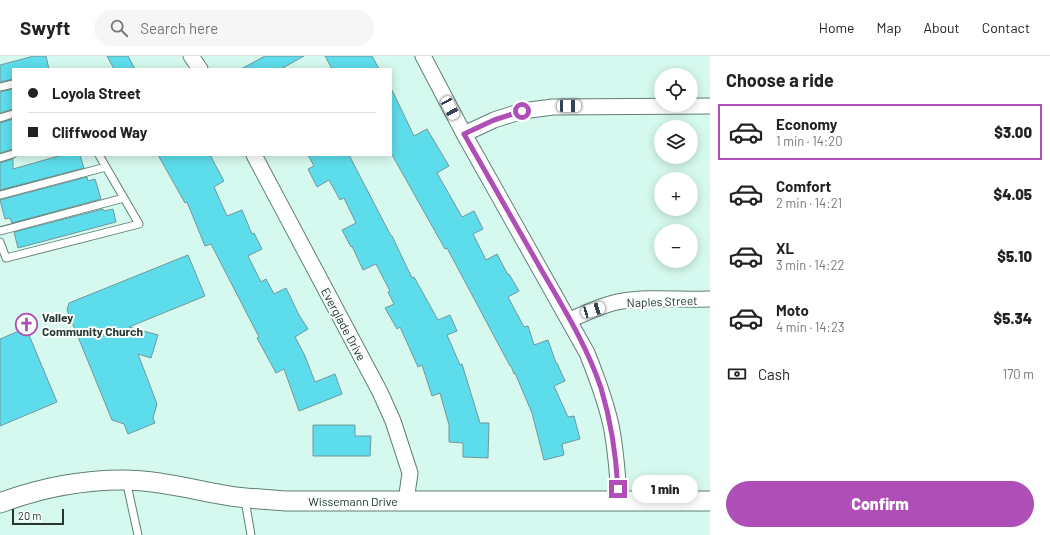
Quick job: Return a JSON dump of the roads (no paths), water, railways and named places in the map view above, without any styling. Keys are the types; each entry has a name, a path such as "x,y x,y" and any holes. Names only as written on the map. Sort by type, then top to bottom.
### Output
{"street":[{"path":"191,56 199,68"},
{"path":"423,56 464,134 570,320 587,353 603,394 612,429 617,465 619,501"},
{"path":"464,134 494,120 522,111 553,106 710,106"},
{"name":"Everglade Drive","path":"255,156 380,392 393,421 410,473 406,501"},
{"name":"Naples Street","path":"570,320 616,302 636,300 710,299"},
{"name":"Wissemann Drive","path":"0,503 49,487 85,481 126,480 148,482 245,498 285,501 710,501"}],"lane":[{"path":"0,87 12,84"},
{"path":"0,118 12,114"},
{"path":"0,158 12,154"},
{"path":"0,242 6,258 139,224 100,156"},
{"path":"0,195 106,167"},
{"path":"0,231 124,198"},
{"path":"126,480 138,535"},
{"path":"245,498 251,535"}],"place":[{"name":"Valley Community Church","path":"26,324"}]}
